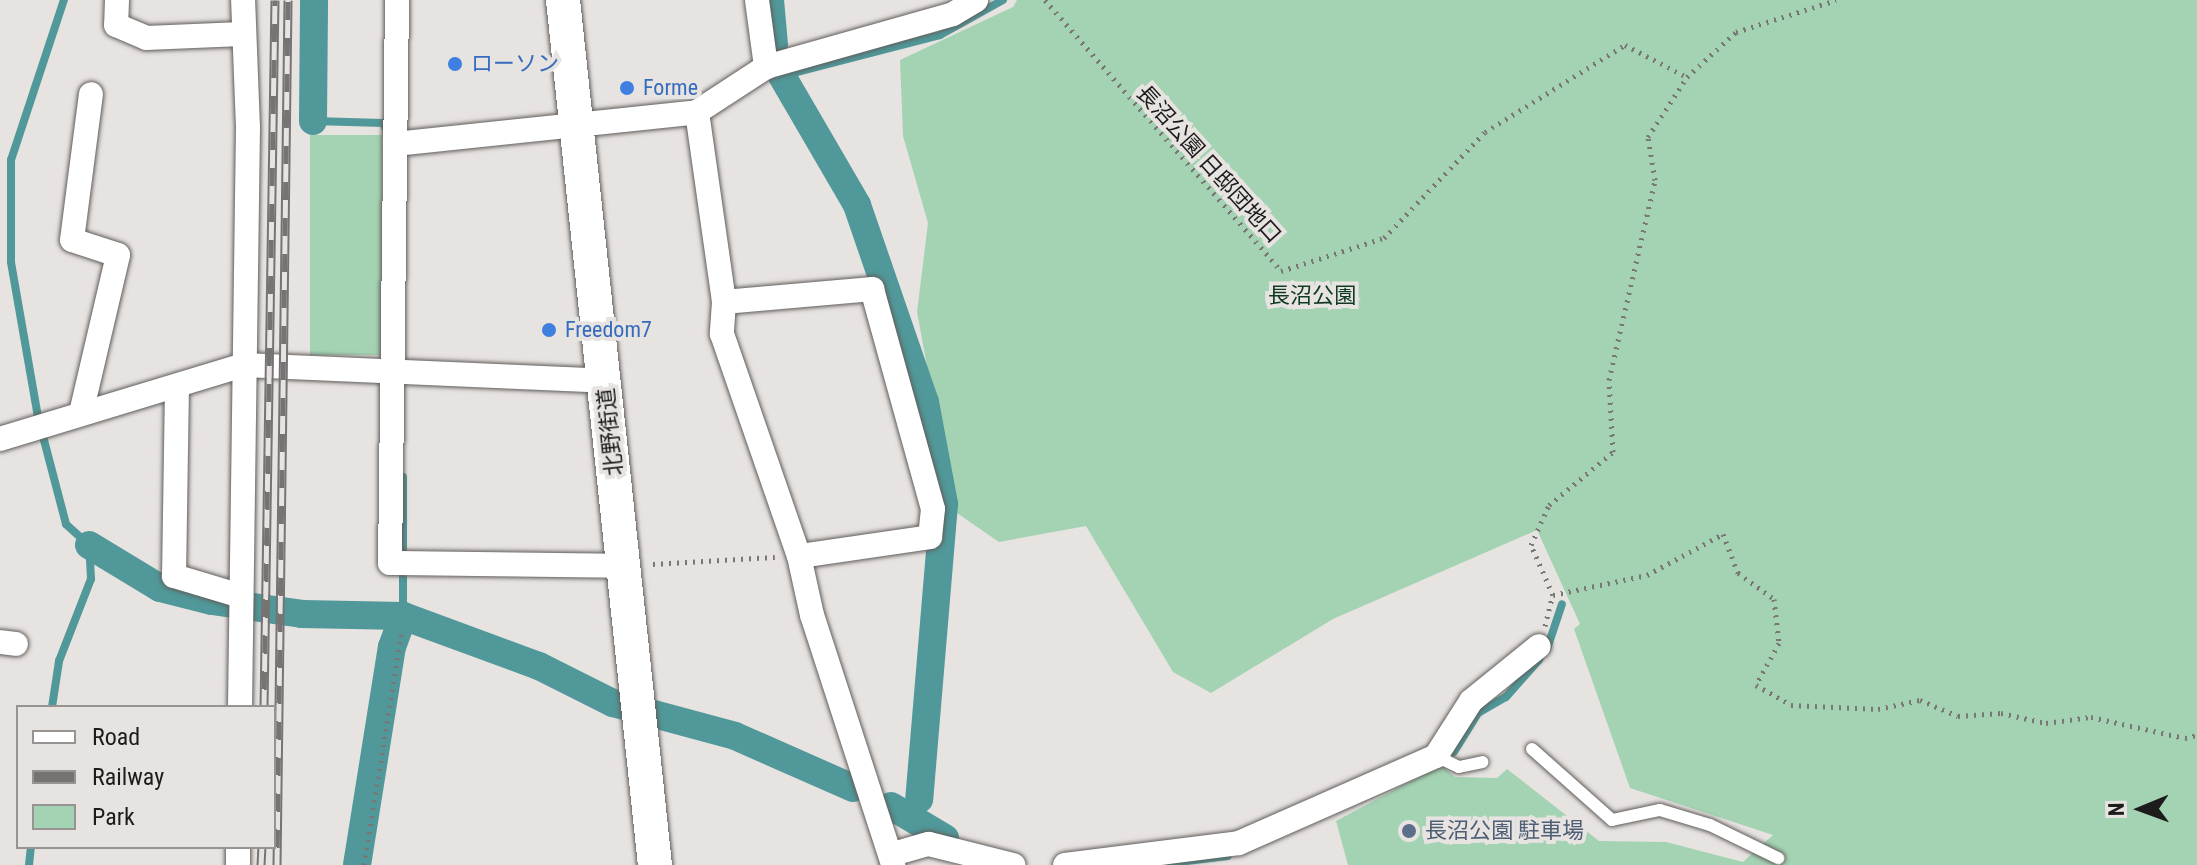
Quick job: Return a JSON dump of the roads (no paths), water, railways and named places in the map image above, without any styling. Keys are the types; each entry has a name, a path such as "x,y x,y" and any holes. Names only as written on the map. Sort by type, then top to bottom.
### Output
{"main road":[{"name":"北野街道","path":"563,0 655,865"}],"street":[{"path":"117,0 116,25 146,38 242,34"},
{"path":"240,705 248,128 243,0"},
{"path":"397,0 390,563 624,566"},
{"path":"757,0 766,67"},
{"path":"395,144 697,112 766,67 953,14 976,0"},
{"path":"81,413 118,255 72,240 91,94"},
{"path":"697,112 724,302 722,334 799,556 812,615 893,860 929,844 1013,865"},
{"path":"724,302 872,289 933,509 930,537 799,556"},
{"path":"0,439 244,365 605,381"},
{"path":"177,386 174,576 241,596"},
{"path":"1065,865 1239,843 1358,796 1436,756 1471,701 1539,646"}],"lane":[{"path":"1532,749 1612,820 1660,810 1710,825 1778,858"},
{"path":"1436,756 1459,767 1482,762"}],"waterway":[{"path":"52,705 59,661 91,579 89,545 66,524 38,417 11,262 11,160 64,0"},
{"path":"313,121 314,0"},
{"path":"770,0 774,45"},
{"path":"782,76 940,35 1003,0"},
{"path":"782,76 857,205 925,402 944,504 919,799"},
{"path":"313,121 383,123 388,133"},
{"path":"403,477 403,616"},
{"path":"89,545 160,588 212,601 302,614 403,616 539,666 613,703 735,736 853,788"},
{"path":"1547,649 1562,604"},
{"path":"357,865 392,647 403,616"},
{"path":"1454,752 1478,713 1506,697 1539,660"},
{"path":"891,806 945,838"},
{"path":"29,865 31,849"},
{"path":"1170,863 1228,856"}],"railway":[{"path":"264,705 275,0"},
{"path":"277,865 288,0"},
{"path":"261,865 262,849"}],"place":[{"name":"ローソン","path":"455,64"},
{"name":"Forme","path":"627,88"},
{"name":"Freedom7","path":"549,330"},
{"name":"長沼公園 駐車場","path":"1409,831"}],"park label":[{"name":"長沼公園","path":"1312,296"}]}
